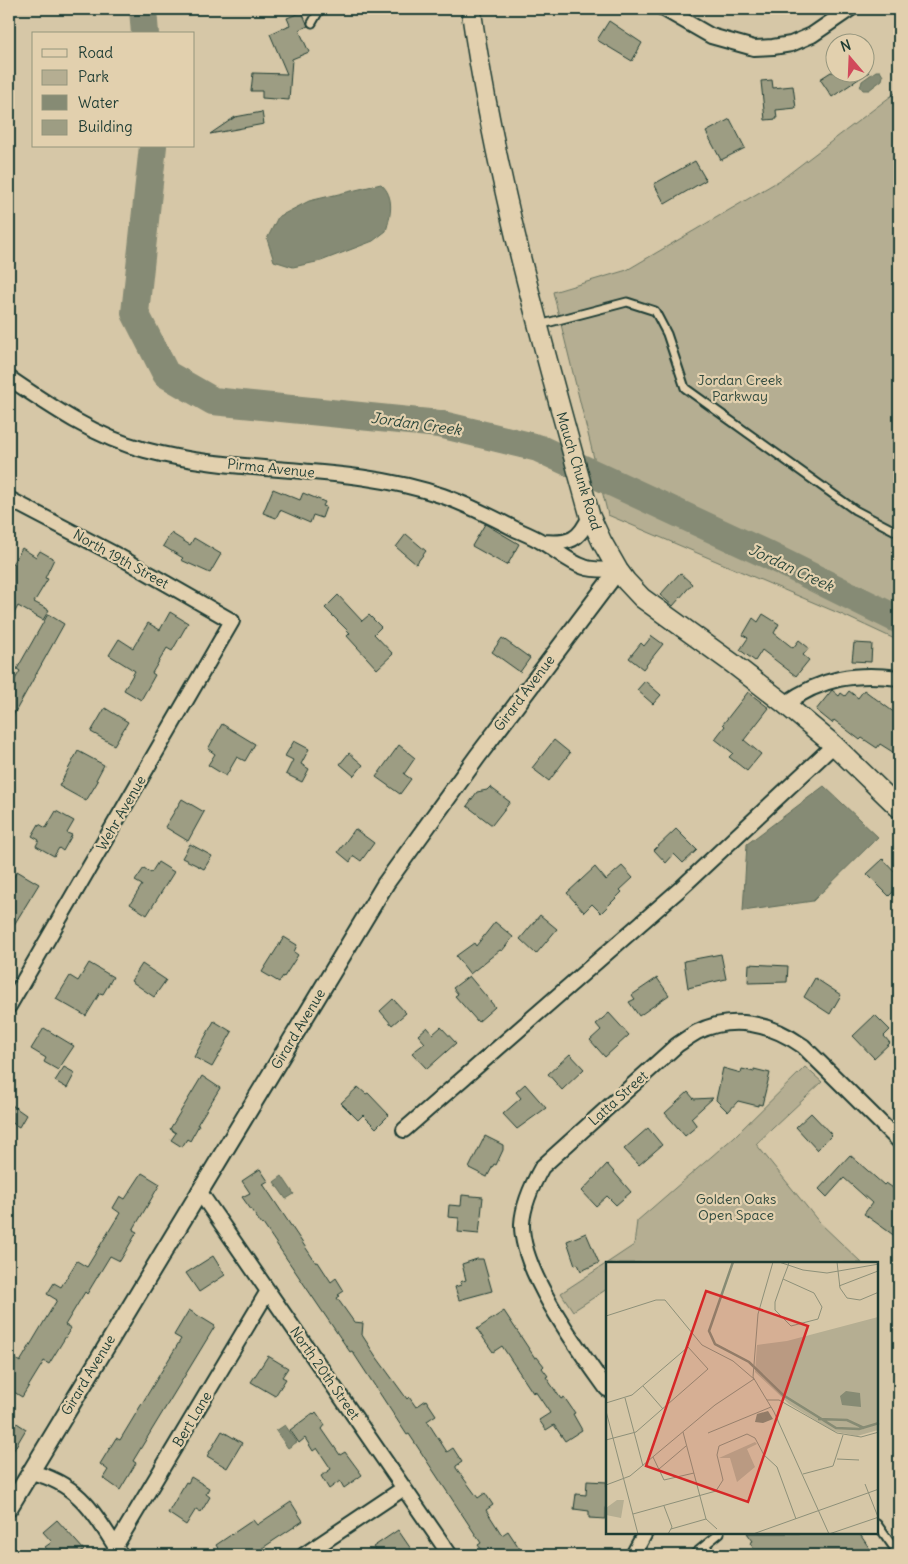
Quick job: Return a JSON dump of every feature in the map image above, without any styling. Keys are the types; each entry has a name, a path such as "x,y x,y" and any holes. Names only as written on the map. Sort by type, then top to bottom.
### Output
{"main road":[{"name":"Mauch Chunk Road","path":"471,9 484,91 539,325 590,516 602,542 618,570 633,589 650,605 732,663 784,704 834,745 899,808"}],"street":[{"path":"664,9 711,36 754,48 791,44 812,35 850,9"},
{"name":"Pirma Avenue","path":"9,378 91,429 117,441 144,450 211,463 303,471 403,485 443,496 481,511 542,542 585,568 618,570"},
{"name":"North 19th Street","path":"9,499 120,557 232,621"},
{"name":"Pirma Avenue","path":"542,542 559,543 578,537 590,516"},
{"name":"Girard Avenue","path":"9,1508 386,882 488,741 618,570"},
{"name":"Wehr Avenue","path":"9,1006 232,621"},
{"path":"784,704 814,687 836,679 876,675 899,678"},
{"path":"404,1130 680,889 834,745"},
{"name":"Latta Street","path":"606,1387 562,1322 536,1278 528,1259 523,1236 522,1223 526,1203 532,1184 542,1167 677,1045 697,1032 716,1025 733,1023 747,1023 770,1028 789,1036 803,1046 899,1141"},
{"name":"North 20th Street","path":"199,1191 450,1555"},
{"name":"Bert Lane","path":"118,1551 268,1291"},
{"path":"30,1472 59,1482 76,1493 90,1507 118,1551"},
{"path":"304,1555 404,1488"},
{"path":"633,1555 644,1534"}],"lane":[{"path":"312,23 320,9"},
{"path":"539,325 627,302 655,311 667,334 685,388 855,510 899,533"},
{"path":"878,1525 899,1555"},
{"path":"693,1555 719,1534"},
{"path":"707,1544 708,1555"}],"green space":[{"name":"Jordan Creek Parkway","path":"899,90 899,641 843,615 608,515 553,292 627,270 782,179"},
{"name":"Golden Oaks Open Space","path":"805,1067 822,1082 756,1144 819,1222 861,1262 608,1262 634,1245 637,1221 734,1137"},
{"path":"606,1264 606,1290 573,1311 561,1293"}],"water":[{"path":"876,71 880,71 883,76 882,80 869,90 863,90 862,82 876,82"},
{"path":"381,184 388,194 391,206 386,231 373,241 321,261 293,267 274,261 267,239 278,217 309,201"},
{"path":"824,786 878,837 813,901 743,911 747,844"},
{"path":"282,1176 294,1194 286,1199 274,1182"},
{"path":"285,1425 297,1442 288,1448 276,1431"}],"building":[{"path":"302,12 308,26 299,30 309,52 292,59 289,100 262,98 262,91 251,91 253,73 287,74 270,34 290,25 287,18"},
{"path":"609,21 642,43 632,61 597,40"},
{"path":"826,75 826,82 854,82 832,97 820,79"},
{"path":"772,80 773,88 793,86 796,108 776,110 777,119 765,120 761,81"},
{"path":"262,112 264,124 210,134 235,117"},
{"path":"730,119 745,148 721,160 706,132"},
{"path":"695,161 706,180 665,204 654,184"},
{"path":"273,489 300,500 303,493 325,502 323,506 326,507 322,518 313,515 310,523 280,510 276,518 263,513"},
{"path":"485,524 519,544 508,564 506,565 472,546"},
{"path":"171,533 190,545 194,538 221,554 210,573 181,560 183,558 163,546"},
{"path":"406,534 426,551 416,564 396,547"},
{"path":"22,548 36,557 40,551 54,559 45,578 48,579 34,602 49,610 43,620 18,606 9,623 9,569"},
{"path":"680,573 692,584 673,606 660,595"},
{"path":"338,595 362,621 369,615 381,627 374,634 393,654 377,669 347,636 350,633 325,608"},
{"path":"170,612 188,623 172,651 167,648 152,673 155,675 141,700 124,690 135,671 109,655 119,639 133,648 148,623 160,630"},
{"path":"48,614 64,624 9,723 9,689 20,671 17,669"},
{"path":"763,614 779,624 774,633 793,648 799,640 809,648 803,655 809,660 796,676 762,650 755,661 740,650 748,638 743,635 753,618 758,622"},
{"path":"652,636 663,644 643,669 629,658 641,643 644,646"},
{"path":"502,638 530,658 520,672 492,652"},
{"path":"854,643 872,644 871,662 852,661"},
{"path":"645,681 661,695 653,704 637,690"},
{"path":"832,690 839,696 841,693 845,696 849,691 858,698 864,690 899,716 899,756 880,744 877,748 862,738 860,740 834,720 832,723 816,710"},
{"path":"748,692 769,708 744,740 761,754 747,771 729,757 733,753 715,739 725,726 723,724"},
{"path":"105,708 128,722 114,745 91,732"},
{"path":"222,724 255,744 245,761 237,757 226,776 208,765 215,754 208,749"},
{"path":"554,740 570,753 549,781 532,768"},
{"path":"294,741 309,749 301,764 309,769 302,782 286,774 293,760 285,756"},
{"path":"399,745 415,758 404,774 411,779 400,794 376,777"},
{"path":"78,751 104,765 96,780 98,781 86,801 59,786"},
{"path":"349,753 363,765 354,776 340,764"},
{"path":"490,787 510,802 492,825 467,806 477,792 487,790"},
{"path":"182,799 204,812 188,841 165,827"},
{"path":"56,811 74,821 67,833 72,835 63,851 59,848 54,856 36,846 39,840 32,836 39,824 46,828"},
{"path":"355,829 374,843 361,861 354,856 350,862 338,852"},
{"path":"676,829 697,850 683,863 674,854 666,863 654,850"},
{"path":"190,844 212,856 204,869 182,858"},
{"path":"883,859 899,876 899,886 889,896 867,874"},
{"path":"158,862 174,872 147,915 130,904 142,885 135,881 144,868 151,873"},
{"path":"622,866 633,878 601,913 592,904 584,912 567,893 595,867 606,880"},
{"path":"17,871 39,884 9,933 9,909 13,901 9,898 9,886"},
{"path":"540,915 557,929 536,954 520,939"},
{"path":"495,922 513,937 502,951 500,950 470,974 456,956 474,943 476,946"},
{"path":"284,937 297,945 294,952 298,955 279,982 262,972"},
{"path":"721,954 726,979 688,988 684,961"},
{"path":"89,963 113,977 103,994 100,993 86,1016 56,999 70,976 78,981"},
{"path":"142,964 166,980 154,997 131,981"},
{"path":"749,964 788,966 787,982 748,983"},
{"path":"469,976 495,1007 478,1022 455,996 458,994 453,988"},
{"path":"657,978 669,995 639,1016 629,1002 635,999 632,995"},
{"path":"815,978 841,995 830,1014 804,997"},
{"path":"393,999 406,1013 392,1025 380,1011"},
{"path":"609,1013 629,1035 605,1057 590,1040 601,1030 596,1024"},
{"path":"875,1015 890,1030 884,1036 890,1043 874,1058 853,1036"},
{"path":"214,1021 232,1032 212,1067 194,1057"},
{"path":"427,1027 433,1034 441,1027 456,1043 427,1069 412,1053 425,1043 418,1035"},
{"path":"44,1028 74,1046 58,1070 44,1062 46,1058 31,1049"},
{"path":"570,1054 584,1069 562,1090 548,1074"},
{"path":"64,1067 75,1073 67,1088 55,1081"},
{"path":"723,1068 741,1073 742,1069 754,1072 754,1069 770,1073 762,1105 758,1104 758,1106 738,1101 728,1112 716,1100"},
{"path":"202,1076 220,1088 197,1125 199,1125 190,1141 187,1139 182,1147 171,1140 176,1133 170,1129"},
{"path":"525,1084 546,1108 517,1129 503,1114 521,1098 516,1092"},
{"path":"358,1087 366,1094 368,1093 389,1115 376,1128 363,1115 358,1120 341,1103"},
{"path":"688,1092 694,1099 713,1098 691,1118 697,1126 685,1136 665,1113"},
{"path":"9,1103 26,1115 19,1127 9,1121"},
{"path":"811,1113 832,1135 817,1150 796,1127"},
{"path":"648,1128 662,1145 639,1165 624,1149"},
{"path":"485,1136 503,1145 503,1150 496,1165 494,1164 487,1177 469,1168"},
{"path":"850,1155 884,1185 886,1183 899,1192 899,1239 864,1214 872,1203 844,1178 827,1197 819,1189"},
{"path":"607,1164 631,1192 616,1205 607,1196 596,1206 582,1191"},
{"path":"260,1169 268,1181 263,1184 316,1263 318,1262 331,1282 336,1278 344,1291 337,1298 354,1322 363,1323 362,1335 375,1355 407,1399 409,1397 416,1407 426,1400 436,1415 427,1421 447,1452 453,1448 462,1462 456,1468 478,1498 485,1493 493,1505 486,1510 502,1535 508,1531 524,1555 485,1555 478,1545 481,1543 409,1434 407,1435 352,1351 350,1352 263,1224 242,1197 250,1193 242,1181"},
{"path":"142,1173 160,1184 133,1230 137,1232 120,1261 110,1256 65,1325 71,1328 49,1364 44,1361 22,1397 9,1389 9,1367 14,1358 20,1362 57,1300 47,1294 54,1283 61,1287 77,1261 87,1267 120,1213 113,1208 120,1196 125,1199"},
{"path":"462,1195 483,1197 479,1234 458,1232 459,1218 448,1217 449,1205 461,1206"},
{"path":"586,1233 599,1263 581,1271 578,1264 575,1265 567,1241"},
{"path":"213,1256 225,1275 199,1292 186,1273"},
{"path":"483,1259 492,1291 459,1300 455,1287 461,1285 460,1282 466,1280 462,1264"},
{"path":"189,1310 215,1326 133,1461 136,1463 120,1490 103,1478 108,1470 100,1464 116,1438 120,1440 181,1339 174,1335"},
{"path":"504,1311 535,1358 537,1357 544,1366 542,1368 548,1376 546,1377 561,1399 564,1397 575,1413 573,1414 582,1430 565,1441 554,1425 546,1430 539,1420 550,1413 535,1391 533,1393 502,1346 493,1352 477,1329"},
{"path":"268,1356 288,1368 282,1377 286,1379 275,1396 251,1382"},
{"path":"316,1412 325,1425 322,1429 340,1455 345,1452 362,1475 344,1488 340,1481 329,1489 321,1476 331,1469 317,1448 313,1451 305,1438 299,1443 290,1430"},
{"path":"9,1418 26,1429 9,1458"},
{"path":"222,1431 242,1443 227,1468 207,1456"},
{"path":"191,1477 209,1488 206,1494 210,1497 201,1512 196,1509 186,1525 168,1513 186,1482 188,1483"},
{"path":"587,1481 606,1482 606,1519 589,1518 589,1511 574,1509 576,1494 586,1495"},
{"path":"291,1502 303,1521 252,1555 222,1555 216,1545 253,1520 257,1525"},
{"path":"57,1520 84,1550 78,1555 52,1555 45,1547 52,1542 43,1532"},
{"path":"398,1530 411,1549 402,1555 379,1555 373,1547"},
{"path":"748,1534 860,1534 874,1555 758,1555 750,1543 753,1541"}],"waterway":[{"name":"Jordan Creek","path":"143,9 145,32"},
{"name":"Jordan Creek","path":"153,148 135,313 166,374 213,401 439,424 538,448 766,554 899,620"}]}
